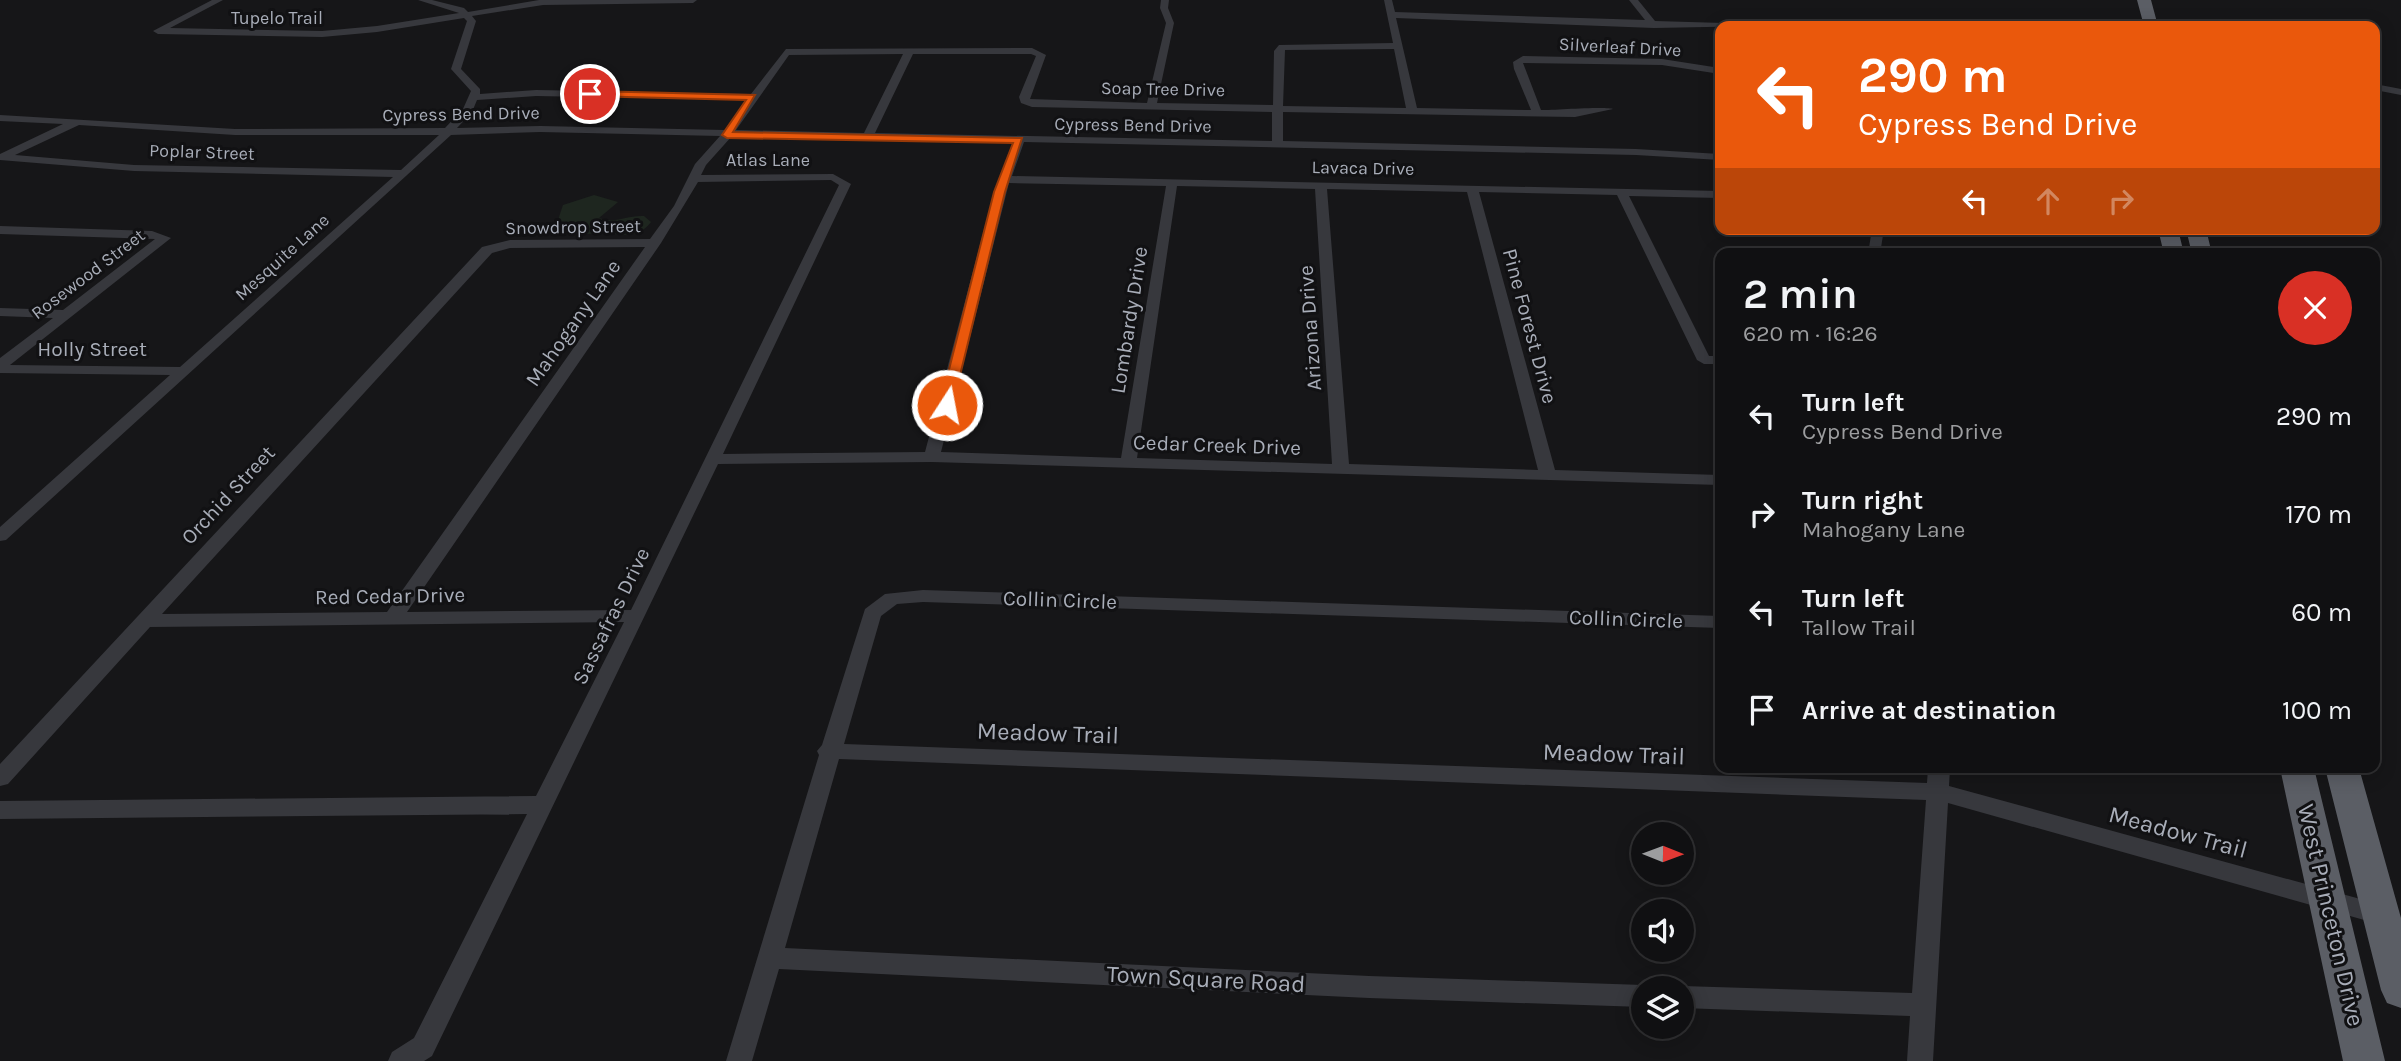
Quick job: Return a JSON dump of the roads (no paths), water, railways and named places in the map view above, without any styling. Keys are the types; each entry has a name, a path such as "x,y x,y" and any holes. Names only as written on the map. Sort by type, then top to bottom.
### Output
{"highway":[{"path":"2144,0 2150,21"},
{"name":"West Princeton Drive","path":"2298,773 2364,1061"},
{"name":"West Princeton Drive","path":"2343,773 2401,990"}],"street":[{"name":"Tupelo Trail","path":"219,0 158,31 322,34 377,29 565,1 691,1"},
{"path":"422,0 453,6 468,14 472,21 456,69 476,90 476,97 536,93 752,97"},
{"path":"1151,106 1170,23 1164,8 1165,0"},
{"path":"1388,0 1412,111"},
{"path":"1633,0 1654,24"},
{"path":"1390,15 1553,18 1715,25"},
{"path":"1277,145 1279,51 1282,47 1396,46"},
{"path":"867,138 910,50"},
{"name":"Soap Tree Drive","path":"786,52 1038,52 1041,58 1024,97 1027,103 1587,114 1608,110"},
{"name":"Mahogany Lane","path":"393,618 655,243 684,200 693,179 786,52"},
{"name":"Silverleaf Drive","path":"1536,113 1518,62 1523,59 1633,61 1715,70"},
{"path":"2380,87 2401,92"},
{"name":"Mesquite Lane","path":"0,536 403,174 468,110 476,97"},
{"name":"Cypress Bend Drive","path":"0,118 193,130 540,130 1636,152 1715,157"},
{"path":"0,158 80,121"},
{"path":"932,457 1004,179 1019,141"},
{"name":"Poplar Street","path":"0,158 134,168 403,174"},
{"name":"Atlas Lane","path":"693,179 842,180"},
{"name":"Lavaca Drive","path":"1004,179 1715,194"},
{"name":"Sassafras Drive","path":"401,1061 423,1047 637,616 845,184 842,180"},
{"name":"Lombardy Drive","path":"1128,463 1172,182"},
{"name":"Arizona Drive","path":"1321,185 1341,469"},
{"name":"Pine Forest Drive","path":"1472,188 1548,475"},
{"path":"1620,190 1704,360 1715,360"},
{"name":"Rosewood Street","path":"0,230 152,235 165,238 0,367"},
{"name":"Snowdrop Street","path":"492,247 510,244 655,243"},
{"name":"Orchid Street","path":"0,778 482,254 492,247"},
{"path":"0,312 68,314"},
{"name":"Holly Street","path":"0,367 183,371"},
{"name":"Cedar Creek Drive","path":"712,458 932,457 1715,480"},
{"name":"Collin Circle","path":"739,1061 828,751 872,613 882,603 906,596 1715,622"},
{"name":"Red Cedar Drive","path":"143,621 637,616"},
{"name":"Meadow Trail","path":"828,751 1939,780 2382,915"},
{"path":"1920,1061 1939,780"},
{"path":"0,810 541,805"},
{"name":"Town Square Road","path":"768,958 1369,987 1631,996"},
{"path":"1694,997 1923,1005"}]}
